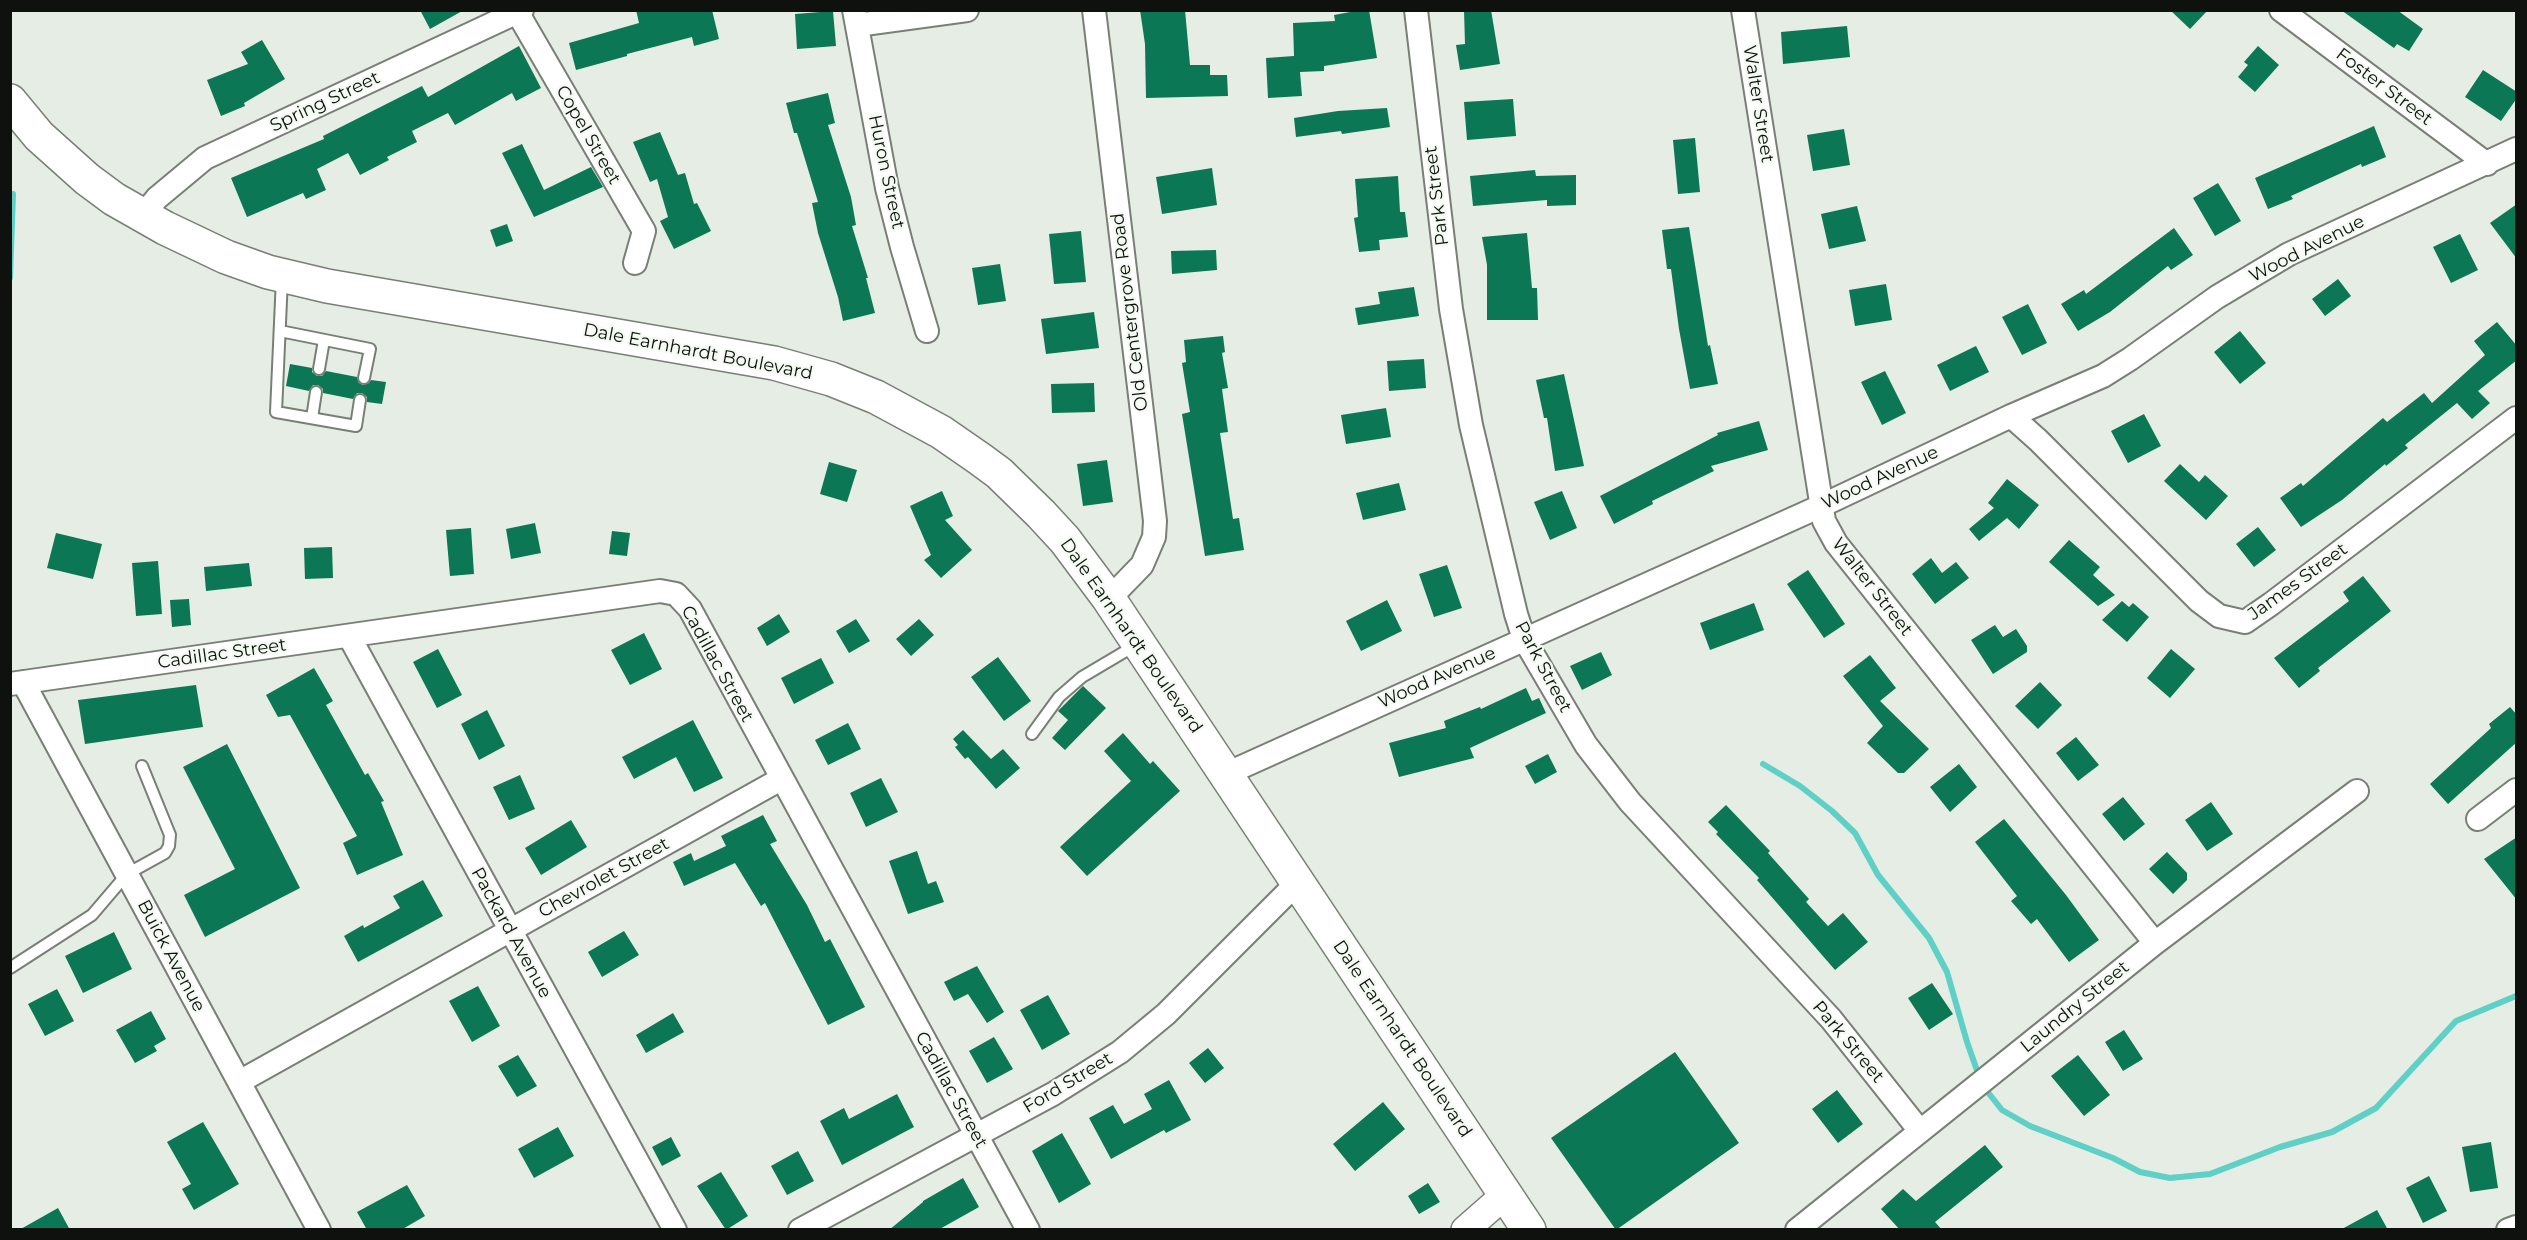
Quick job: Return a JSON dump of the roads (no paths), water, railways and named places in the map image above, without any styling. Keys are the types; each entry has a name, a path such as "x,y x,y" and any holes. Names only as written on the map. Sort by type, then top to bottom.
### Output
{"main road":[{"name":"Dale Earnhardt Boulevard","path":"10,101 39,136 87,179 114,199 226,257 282,275 339,288 774,363 831,379 876,397 941,432 999,473 1065,540 1109,599 1529,1230"}],"street":[{"path":"856,18 967,10"},
{"name":"Old Centergrove Road","path":"1094,10 1155,521 1154,537 1142,565 1109,599"},
{"name":"Park Street","path":"1416,10 1451,309 1471,425 1524,639 1586,745 1630,802 1831,1019 1920,1131"},
{"name":"Walter Street","path":"1743,10 1824,521 1836,543 2155,943"},
{"name":"Foster Street","path":"2281,10 2487,164"},
{"name":"Spring Street","path":"143,215 157,198 205,158 518,11"},
{"name":"Copel Street","path":"518,11 644,231 635,263"},
{"name":"Huron Street","path":"856,18 887,188 927,331"},
{"name":"Wood Avenue","path":"1226,774 1821,506 2010,416 2103,375 2139,353 2217,297 2289,254 2517,149"},
{"name":"James Street","path":"2010,416 2038,440 2199,601 2219,616 2245,622 2517,418"},
{"name":"Cadillac Street","path":"17,683 660,591 676,594 690,609 1028,1230"},
{"name":"Packard Avenue","path":"349,636 675,1230"},
{"name":"Buick Avenue","path":"17,683 126,874 319,1230"},
{"name":"Chevrolet Street","path":"238,1082 781,779"},
{"path":"2478,819 2517,790"},
{"name":"Laundry Street","path":"1797,1230 2155,943 2357,791"},
{"name":"Ford Street","path":"800,1230 1053,1094 1120,1052 1145,1032 1298,882"},
{"path":"1465,1230 1506,1194"},
{"path":"2508,1230 2517,1227"}],"lane":[{"path":"282,275 276,412 356,426 360,400"},
{"path":"280,331 370,349 364,378"},
{"path":"319,369 324,340"},
{"path":"312,418 316,392"},
{"path":"1032,734 1059,697 1082,677 1139,643"},
{"path":"10,968 92,915 126,874 165,853 169,846 170,835 142,766"}],"waterway":[{"path":"10,278 13,194"},
{"path":"1763,764 1800,786 1855,833 1878,875 1929,938 1947,972 1979,1076"},
{"path":"1983,1086 2002,1110 2030,1126 2113,1158 2140,1172 2170,1178 2210,1174 2280,1147 2332,1132 2376,1108 2456,1021 2516,996"}]}
